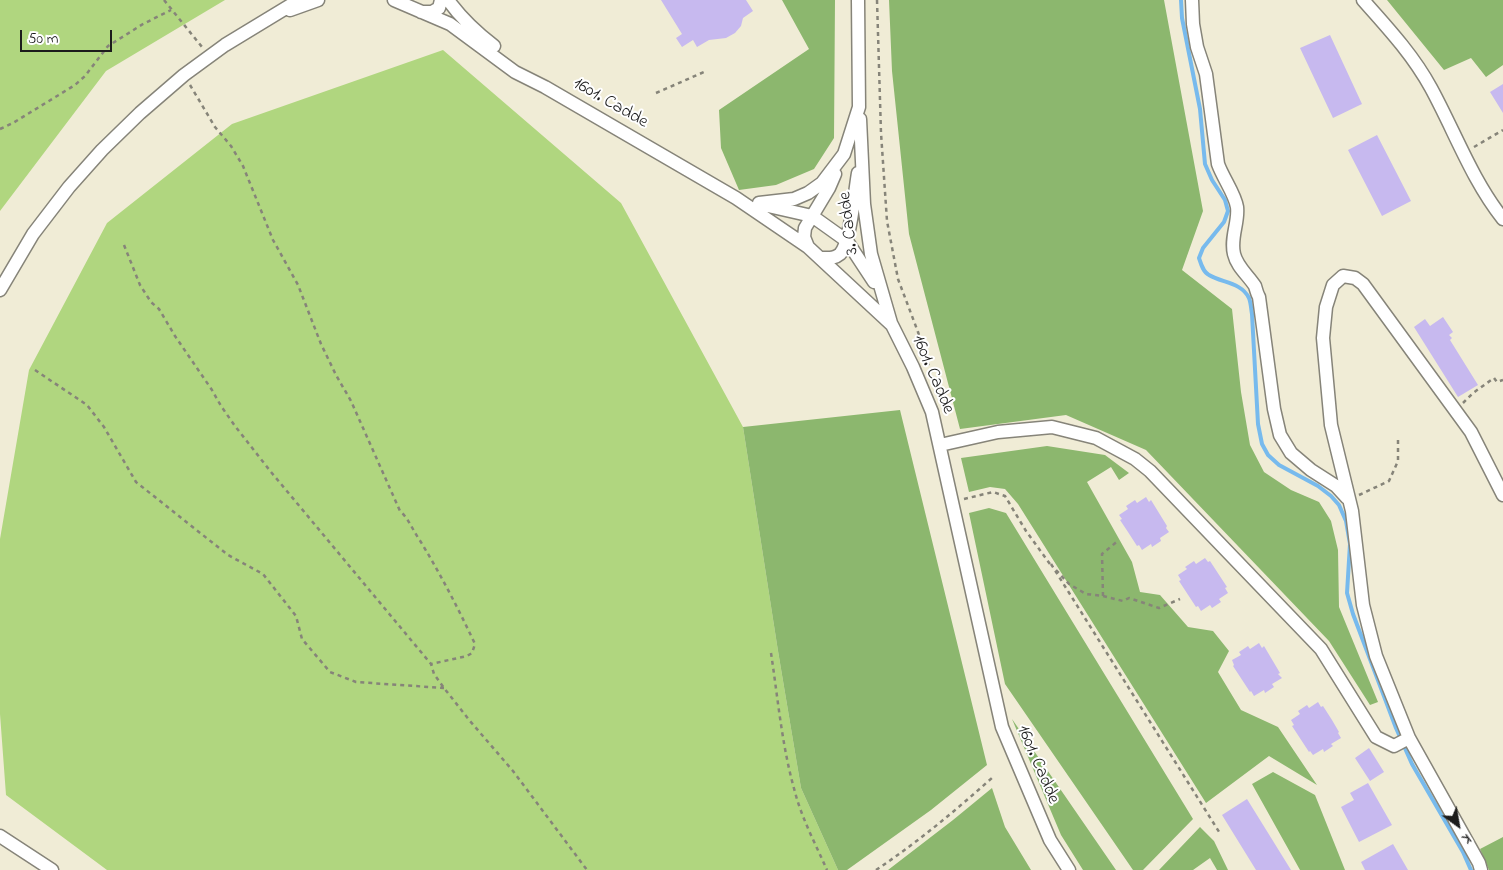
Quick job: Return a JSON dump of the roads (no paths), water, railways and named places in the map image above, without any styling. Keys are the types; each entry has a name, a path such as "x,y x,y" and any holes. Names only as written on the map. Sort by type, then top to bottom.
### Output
{"street":[{"path":"0,290 33,234 69,187 102,150 140,113 184,75 225,45 299,0"},
{"path":"263,23 318,0"},
{"path":"394,0 422,12 432,12 439,8 441,0"},
{"name":"1601. Cadde","path":"448,0 456,11 483,38 545,87"},
{"name":"3. Cadde","path":"858,0 859,107 864,204 871,254 880,290 892,325"},
{"path":"1192,0 1192,24 1206,74 1218,164 1237,208 1232,240 1234,255 1242,271 1254,285 1259,297 1274,408 1280,435 1291,453 1311,470 1336,486 1349,500"},
{"path":"1363,0 1414,60 1430,87 1488,200 1503,219"},
{"name":"1601. Cadde","path":"422,12 450,24 516,72 736,198 808,247 892,325 913,367 932,412 1002,727 1050,840 1069,870"},
{"path":"759,204 794,199 808,193 822,183 844,154 859,107"},
{"name":"3. Cadde","path":"821,258 833,258 841,252 847,241 861,151"},
{"name":"3. Cadde","path":"808,247 804,237 805,228 829,188 844,154"},
{"name":"3. Cadde","path":"736,198 812,216 847,241 880,290"},
{"path":"1481,870 1479,863 1403,741 1376,656 1363,605 1349,500 1331,425 1323,338 1326,307 1333,285 1343,276 1355,278 1363,284 1456,410 1471,432 1503,495"},
{"path":"940,445 998,432 1052,427 1096,438 1135,459 1150,471 1321,649 1376,736 1403,741"},
{"path":"0,836 52,870"}],"waterway":[{"path":"1181,0 1182,18 1200,109 1205,164 1212,180 1225,200 1228,211 1224,222 1203,248 1199,258 1207,274 1236,286 1246,293 1249,298 1252,314 1258,424 1262,444 1268,455 1279,465 1318,486 1339,505 1346,521 1350,544 1347,593 1353,614 1396,728 1412,764 1463,852 1471,870"}]}
